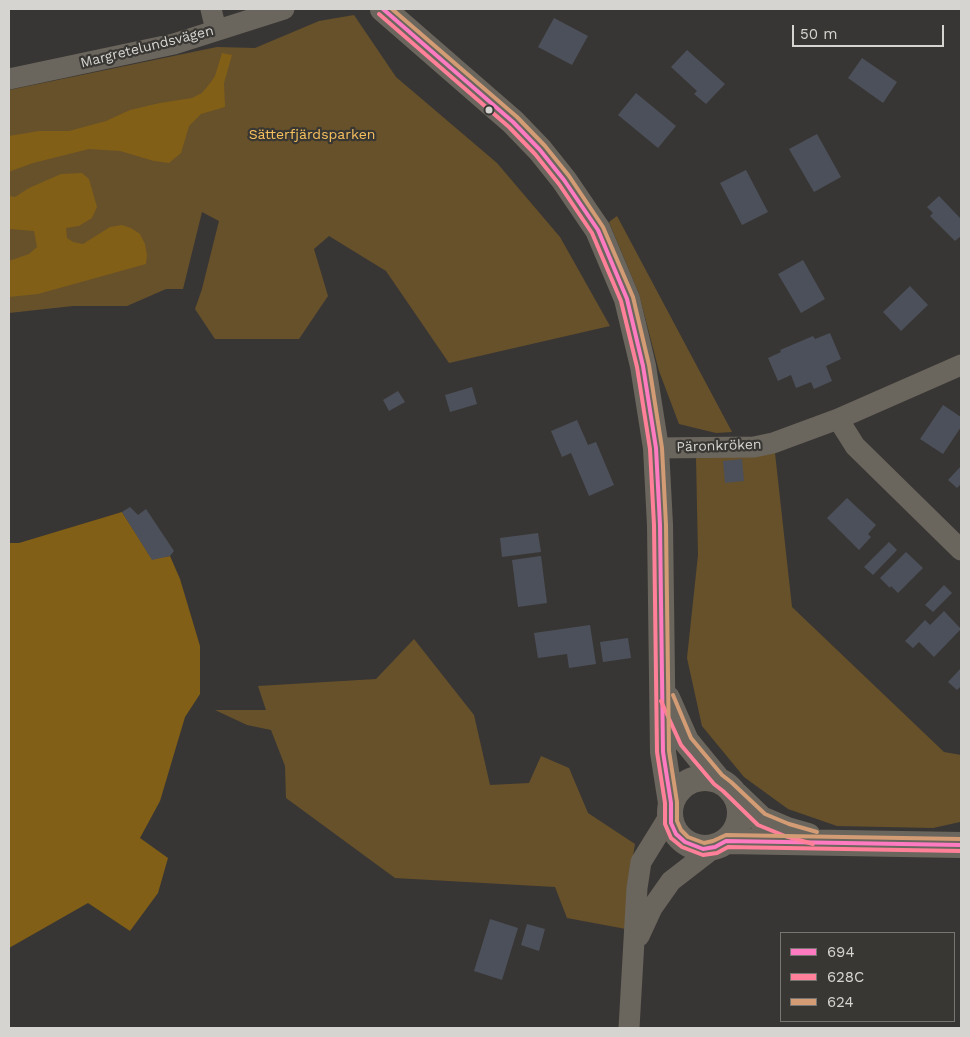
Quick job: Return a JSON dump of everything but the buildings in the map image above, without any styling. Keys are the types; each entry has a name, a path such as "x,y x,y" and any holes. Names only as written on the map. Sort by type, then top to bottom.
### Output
{"street":[{"path":"211,9 216,30"},
{"name":"Margretelundsvägen","path":"9,78 174,44 284,9"},
{"path":"383,9 513,122 540,150 564,180 598,230 627,299 643,366 656,448 660,525 663,752 671,823 676,834 696,848 721,844 961,845"},
{"name":"Päronkröken","path":"656,448 754,447 773,443 838,419 961,365"},
{"path":"838,419 855,446 961,550"},
{"path":"634,945 652,908 671,881 721,844 734,832 740,819 740,806 727,788 686,741 672,712 661,681"},
{"path":"629,1028 637,888 641,862 670,809 676,792 682,786 692,780 706,778 727,788 761,819 787,830 835,844"}],"green space":[{"name":"Sätterfjärdsparken","path":"354,15 396,77 497,163 560,237 610,326 449,363 386,271 329,236 314,249 328,296 299,339 215,339 195,309 219,221 202,212 183,289 166,289 127,306 73,306 9,313 9,90 217,47 255,48 319,21"},
{"path":"617,216 732,432 716,433 679,424 659,371 639,294 609,222"},
{"path":"775,453 792,607 944,752 961,755 960,822 933,828 837,826 788,809 744,777 702,726 687,658 698,555 696,457"},
{"path":"414,639 474,715 490,785 529,783 541,756 569,768 588,813 635,844 627,893 626,929 567,918 555,887 395,878 286,798 285,766 271,730 247,725 215,710 266,710 258,686 376,679"}],"shaded area":[{"path":"222,53 232,55 224,83 225,107 201,114 189,126 181,153 169,163 154,161 120,151 89,149 33,163 11,171 9,174 9,136 39,131 69,131 106,121 130,110 192,98 202,93 215,76"},
{"path":"82,173 89,179 97,207 92,218 79,226 66,228 67,238 73,242 83,244 110,227 122,225 140,234 145,244 146,264 38,294 9,297 9,261 29,254 37,247 34,231 9,229 9,196 15,197 29,188 61,174"},
{"path":"122,512 152,559 170,556 180,579 200,646 200,694 185,717 160,801 140,838 168,858 158,893 130,931 88,903 9,948 9,543 19,543"}],"transit line":[{"name":"694","path":"383,9 513,122 540,150 564,180 598,230 627,299 643,366 656,448 660,525 663,752 671,803 671,823 676,834 685,842 703,849 715,847 726,841 961,845"},
{"name":"624","path":"392,9 517,117 545,146 569,176 603,227 633,297 649,365 662,448 666,525 669,751 677,802 677,821 681,830 688,837 704,843 726,835 961,839"},
{"name":"628C","path":"379,14 509,127 535,154 559,184 592,233 621,301 637,367 650,449 654,525 657,752 665,803 665,824 671,838 682,847 703,855 717,853 728,847 961,851"},
{"name":"624","path":"673,695 691,738 722,775 765,814 789,824 817,832"},
{"name":"628C","path":"661,701 681,745 714,784 758,825 785,836 813,844"}]}
